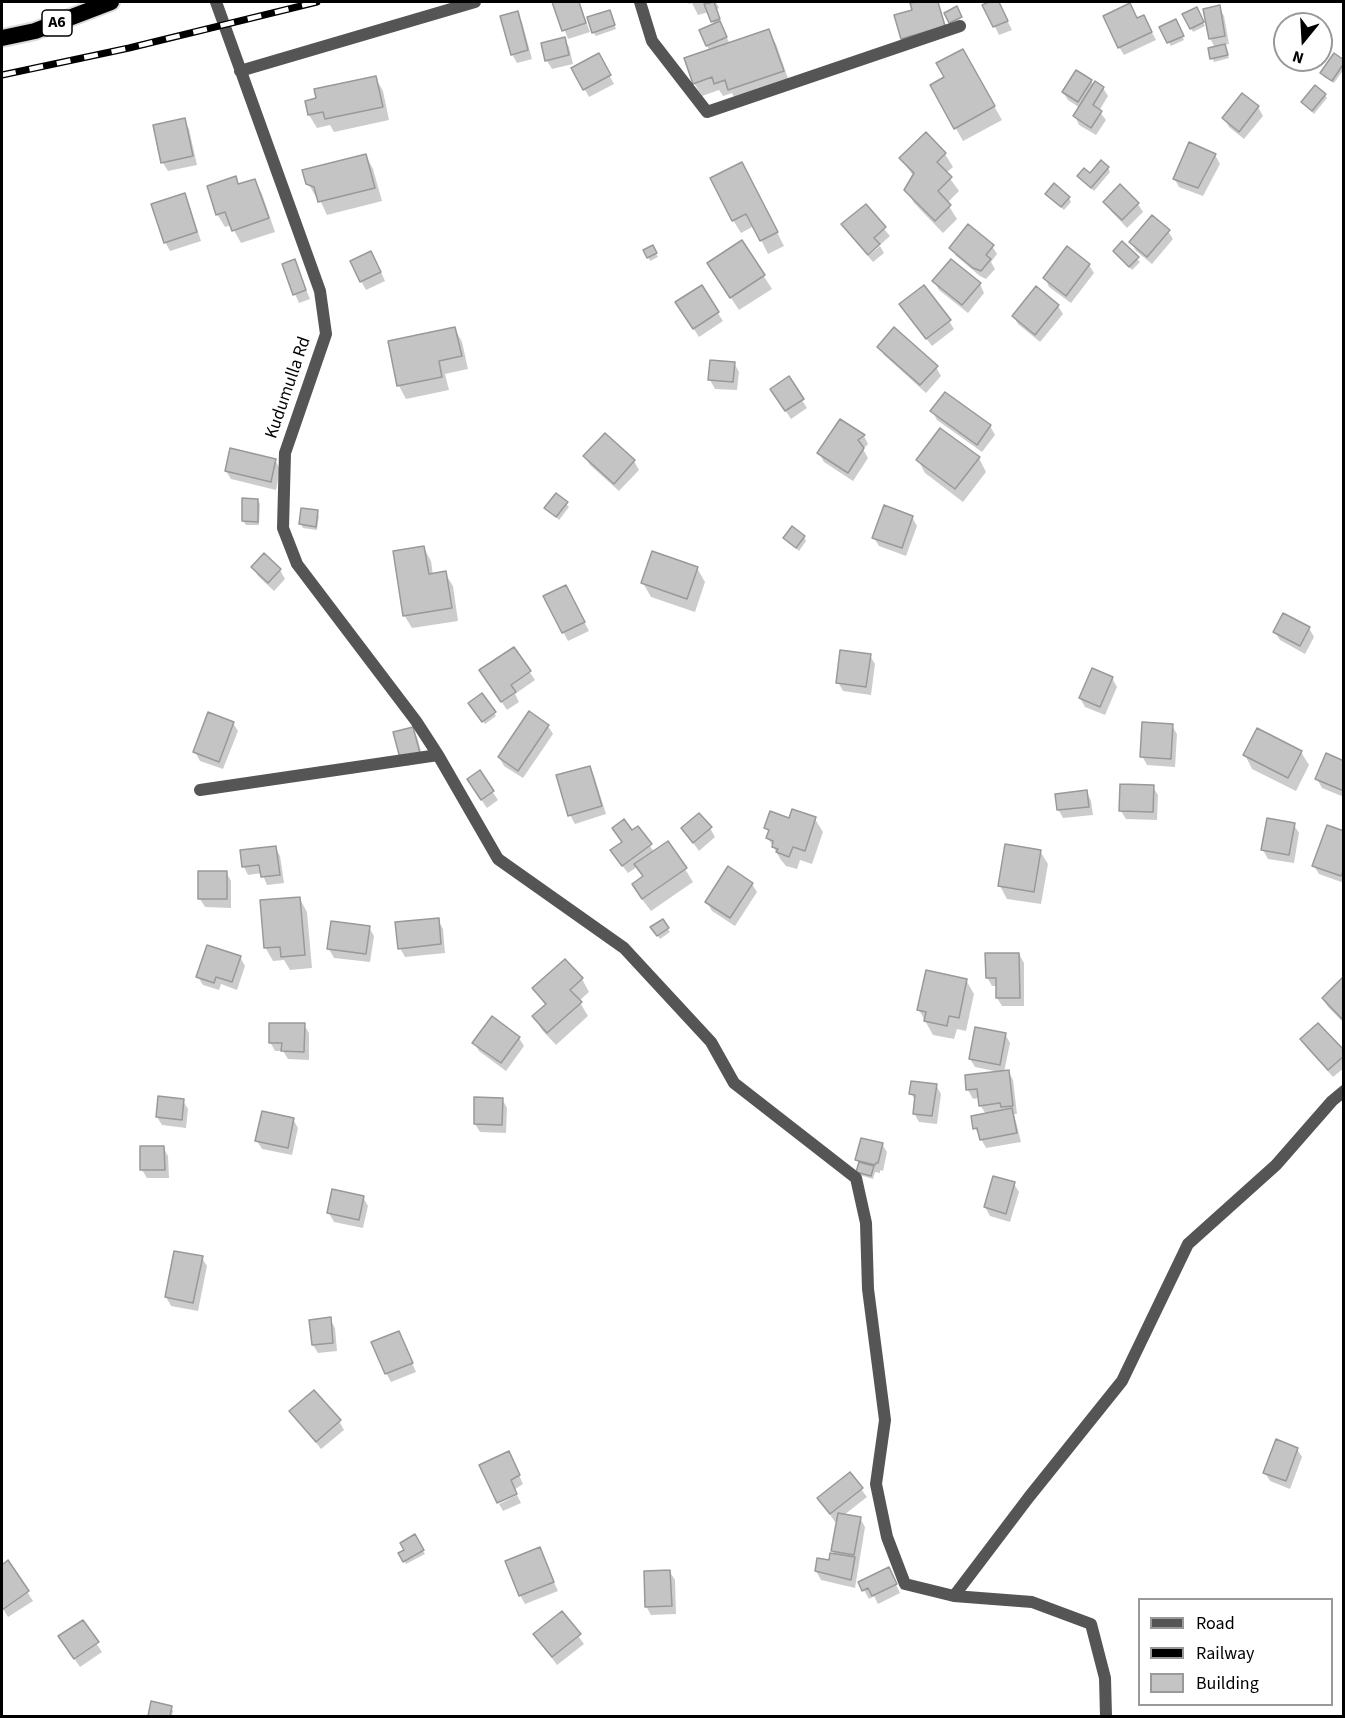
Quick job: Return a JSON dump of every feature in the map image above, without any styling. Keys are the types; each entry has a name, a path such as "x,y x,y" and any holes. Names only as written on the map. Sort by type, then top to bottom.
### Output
{"highway":[{"name":"A6","path":"2,38 35,31 111,2"}],"street":[{"name":"Kudumulla Rd","path":"216,2 320,291 326,334 285,453 283,528 297,564 416,721 498,859 624,948 711,1042 734,1083 856,1178 866,1223 868,1289 885,1420 876,1484 887,1537 905,1584 954,1596"},
{"path":"240,71 475,2"},
{"path":"640,2 652,41 707,112 960,27"},
{"path":"200,790 438,755"},
{"path":"954,1596 1029,1497 1122,1381 1188,1244 1276,1165 1332,1101 1344,1091"},
{"path":"954,1596 1032,1602 1091,1624 1105,1678 1106,1716"}],"building":[{"path":"552,2 579,2 586,23 562,31"},
{"path":"714,2 720,19 711,22 704,4"},
{"path":"938,2 945,26 901,39 894,15 912,10 910,3"},
{"path":"999,2 1008,21 993,27 982,5"},
{"path":"1130,3 1137,18 1144,15 1152,32 1118,48 1103,16"},
{"path":"1220,5 1225,36 1209,39 1203,9"},
{"path":"957,6 962,17 949,23 944,13"},
{"path":"1197,7 1204,22 1190,29 1182,14"},
{"path":"610,10 615,25 592,33 587,17"},
{"path":"518,11 528,50 511,55 500,16"},
{"path":"1176,19 1184,36 1167,43 1159,27"},
{"path":"720,21 727,37 706,46 699,30"},
{"path":"769,29 784,71 728,90 725,80 714,84 712,77 693,84 684,58"},
{"path":"565,37 569,55 545,61 541,43"},
{"path":"1225,44 1228,55 1210,59 1208,48"},
{"path":"963,49 995,106 954,129 930,85 944,77 936,63"},
{"path":"599,53 611,75 583,90 571,68"},
{"path":"1333,54 1344,60 1344,63 1332,81 1320,73 1333,72"},
{"path":"1076,70 1092,80 1078,102 1062,92"},
{"path":"376,76 383,107 325,119 323,112 308,115 305,101 316,98 314,89"},
{"path":"1095,81 1104,87 1093,105 1102,111 1091,128 1073,116"},
{"path":"1315,85 1326,94 1312,111 1301,102"},
{"path":"1242,93 1259,106 1239,132 1222,118"},
{"path":"185,118 193,156 161,163 153,125"},
{"path":"926,132 946,153 937,162 952,177 938,191 951,205 935,221 904,190 914,173 899,158"},
{"path":"1189,142 1216,154 1198,188 1173,179"},
{"path":"366,154 375,188 318,202 314,187 306,184 302,170"},
{"path":"1101,160 1109,167 1091,188 1077,176 1084,168 1090,173"},
{"path":"742,162 778,232 760,241 746,214 732,221 710,178"},
{"path":"236,176 238,184 255,179 269,218 232,231 225,212 216,215 207,186"},
{"path":"1054,183 1070,197 1061,207 1045,194"},
{"path":"1120,184 1139,203 1122,220 1103,202"},
{"path":"185,193 197,232 164,243 151,204"},
{"path":"866,204 886,227 874,238 880,244 868,255 841,224"},
{"path":"1152,215 1170,230 1147,257 1129,242"},
{"path":"968,224 994,245 986,255 991,259 981,271 973,268 949,248"},
{"path":"742,240 765,275 730,298 707,263"},
{"path":"1122,241 1139,257 1129,267 1113,251"},
{"path":"653,245 657,253 647,258 643,250"},
{"path":"1067,246 1090,264 1066,296 1043,278"},
{"path":"371,251 381,272 360,282 350,261"},
{"path":"295,259 306,290 293,295 282,264"},
{"path":"951,259 981,283 962,305 932,281"},
{"path":"702,285 719,312 693,329 675,302"},
{"path":"924,285 951,320 926,339 899,304"},
{"path":"1036,286 1059,305 1035,335 1012,316"},
{"path":"455,327 462,356 439,361 442,377 397,386 388,341"},
{"path":"894,327 938,366 920,385 877,347"},
{"path":"710,360 735,362 733,382 708,380"},
{"path":"789,376 804,399 785,411 770,389"},
{"path":"945,392 991,425 977,445 930,411"},
{"path":"840,419 865,435 858,440 864,448 848,473 817,453"},
{"path":"940,428 980,457 955,489 916,460"},
{"path":"605,433 635,460 614,484 583,456"},
{"path":"230,448 276,459 271,482 225,471"},
{"path":"556,493 568,502 556,517 544,508"},
{"path":"242,498 258,499 258,522 242,521"},
{"path":"884,505 913,516 902,548 872,538"},
{"path":"301,508 318,510 316,527 299,524"},
{"path":"792,526 805,536 796,548 783,538"},
{"path":"424,546 429,574 446,571 452,608 403,616 393,551"},
{"path":"652,551 698,567 687,599 641,583"},
{"path":"264,553 281,569 268,583 251,567"},
{"path":"566,585 585,622 562,633 543,596"},
{"path":"1283,613 1310,627 1300,646 1273,632"},
{"path":"514,647 531,671 511,685 516,692 501,702 479,670"},
{"path":"840,650 871,654 866,687 836,683"},
{"path":"1092,668 1113,677 1100,707 1079,698"},
{"path":"482,693 496,712 482,722 468,703"},
{"path":"529,711 549,725 518,771 498,757"},
{"path":"208,712 234,722 219,762 193,752"},
{"path":"1142,722 1173,724 1171,759 1140,757"},
{"path":"413,727 420,753 400,758 393,732"},
{"path":"1257,728 1302,751 1288,778 1243,755"},
{"path":"1326,753 1344,761 1344,791 1315,779"},
{"path":"590,766 602,806 568,816 556,775"},
{"path":"480,770 494,791 481,800 467,779"},
{"path":"1120,784 1154,785 1153,812 1119,811"},
{"path":"1087,790 1089,807 1057,810 1055,794"},
{"path":"792,809 816,817 805,851 793,847 789,857 776,852 778,849 772,847 773,841 766,838 769,830 764,828 770,811 789,818"},
{"path":"699,813 712,827 693,843 681,828"},
{"path":"1267,818 1295,823 1289,855 1261,850"},
{"path":"624,819 632,830 638,826 652,844 622,866 610,850 622,842 612,828"},
{"path":"1327,825 1344,831 1344,870 1341,876 1312,866"},
{"path":"668,841 687,868 642,899 632,884 643,876 634,864"},
{"path":"1005,844 1041,850 1034,892 998,886"},
{"path":"276,846 280,875 261,877 259,865 242,867 240,850"},
{"path":"728,866 753,883 730,918 705,902"},
{"path":"198,871 227,871 227,899 198,899"},
{"path":"300,897 305,955 281,957 280,947 264,948 260,900"},
{"path":"439,918 441,944 398,949 395,922"},
{"path":"663,919 669,928 657,936 650,927"},
{"path":"331,921 370,926 366,954 327,949"},
{"path":"207,945 241,956 232,982 216,977 214,983 196,977"},
{"path":"985,953 1019,953 1020,998 996,998 996,978 986,978"},
{"path":"565,959 583,978 570,990 582,1002 547,1033 532,1016 546,1004 532,988"},
{"path":"926,970 967,979 959,1018 949,1016 947,1026 924,1021 926,1012 917,1010"},
{"path":"1344,977 1344,1021 1322,998"},
{"path":"492,1016 520,1037 501,1063 472,1043"},
{"path":"269,1023 305,1023 304,1052 281,1051 282,1043 269,1043"},
{"path":"1318,1023 1344,1050 1344,1056 1328,1070 1300,1039"},
{"path":"975,1027 1006,1033 1000,1065 969,1059"},
{"path":"1009,1070 1013,1106 1001,1107 1000,1103 979,1106 977,1089 966,1090 965,1075"},
{"path":"911,1081 937,1084 932,1116 913,1114 915,1095 909,1094"},
{"path":"158,1096 184,1099 182,1120 156,1117"},
{"path":"474,1097 503,1098 502,1125 474,1124"},
{"path":"1012,1108 1017,1133 980,1140 977,1128 973,1129 971,1116"},
{"path":"262,1111 294,1118 288,1148 255,1141"},
{"path":"861,1138 883,1143 878,1163 875,1165 855,1160"},
{"path":"140,1146 164,1146 165,1170 140,1170"},
{"path":"859,1162 874,1166 871,1176 856,1172"},
{"path":"993,1176 1015,1182 1006,1214 984,1207"},
{"path":"332,1189 364,1196 359,1220 327,1213"},
{"path":"174,1251 203,1256 193,1303 165,1297"},
{"path":"331,1317 333,1343 312,1345 309,1320"},
{"path":"399,1331 413,1363 385,1374 371,1342"},
{"path":"314,1390 341,1420 316,1442 289,1411"},
{"path":"1276,1439 1298,1448 1286,1481 1263,1473"},
{"path":"509,1451 520,1475 511,1480 517,1494 497,1503 479,1465"},
{"path":"850,1472 863,1488 830,1514 817,1498"},
{"path":"838,1513 861,1517 854,1555 831,1551"},
{"path":"415,1534 424,1550 403,1562 398,1553 404,1550 400,1543"},
{"path":"540,1547 554,1582 519,1596 505,1561"},
{"path":"830,1553 855,1557 851,1580 815,1571 817,1558 829,1560"},
{"path":"8,1560 29,1591 2,1610 2,1565"},
{"path":"889,1567 897,1584 872,1596 868,1588 862,1591 858,1582"},
{"path":"670,1570 672,1606 645,1607 644,1571"},
{"path":"562,1611 581,1634 552,1657 533,1634"},
{"path":"83,1620 99,1642 74,1659 58,1636"},
{"path":"151,1701 172,1706 170,1716 148,1716"}],"railway":[{"path":"2,75 129,48 317,2"}]}
